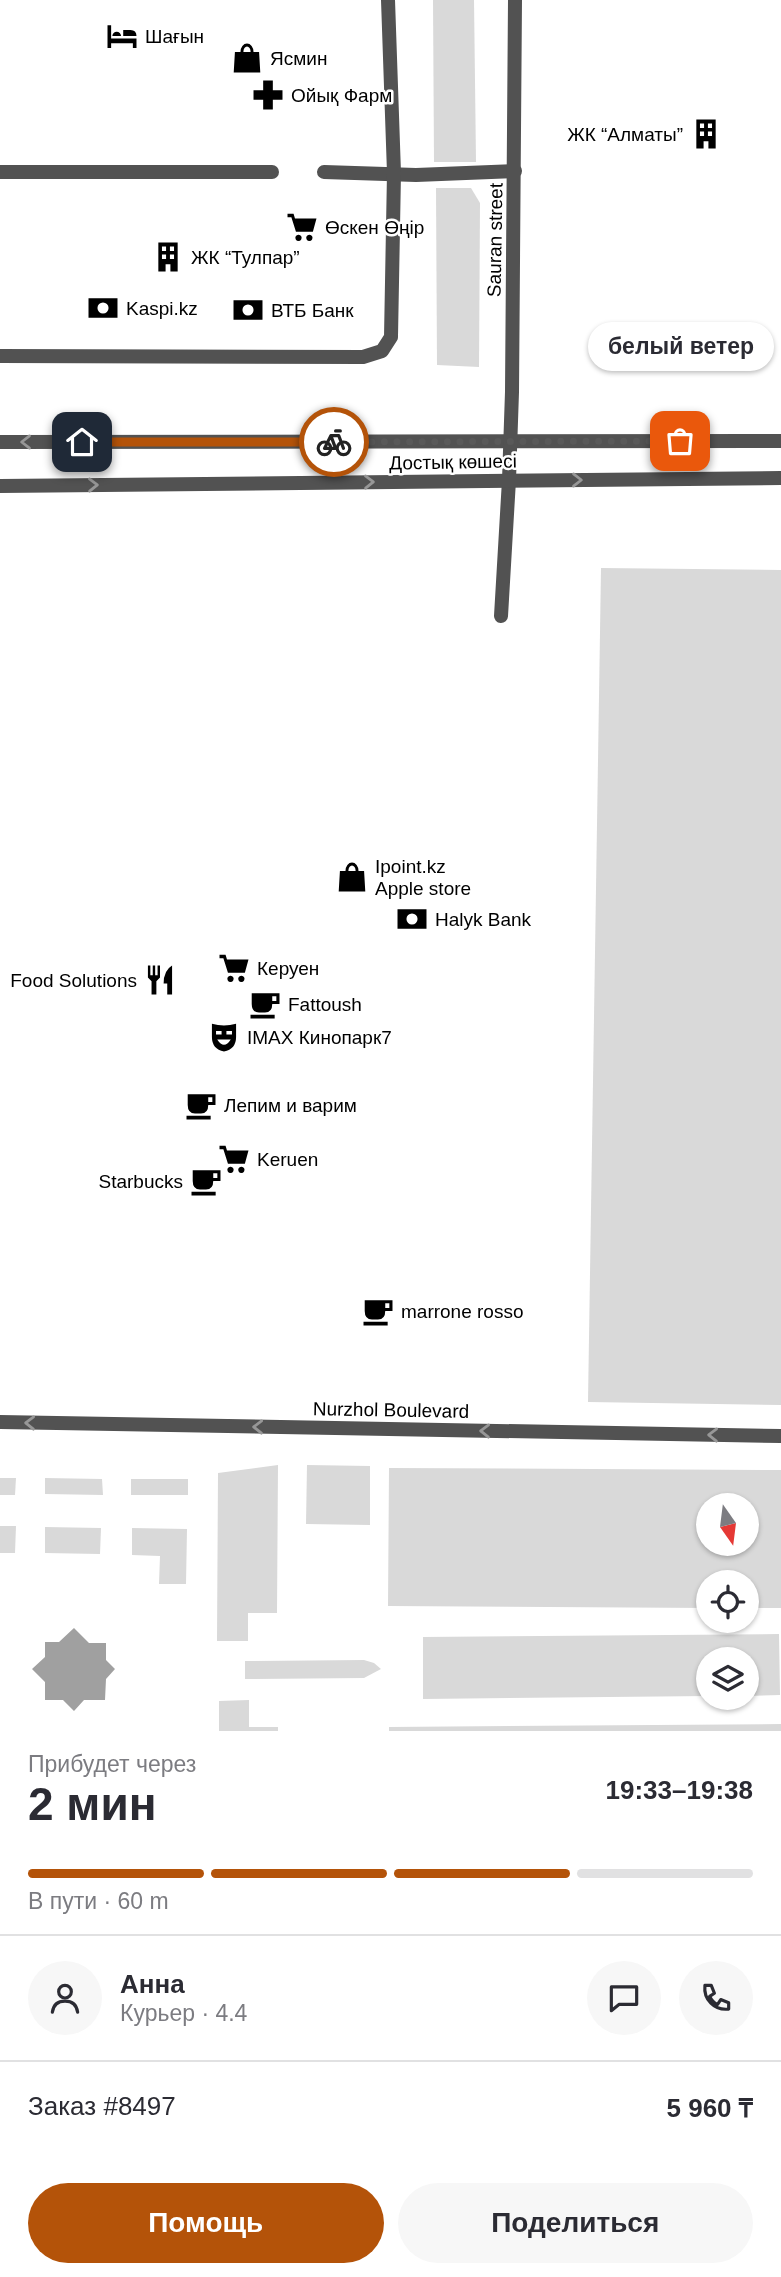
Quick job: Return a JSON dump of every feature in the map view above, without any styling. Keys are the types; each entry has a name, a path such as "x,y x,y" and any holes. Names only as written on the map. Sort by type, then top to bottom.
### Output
{"street":[{"path":"0,356 363,358 382,351 391,337 394,173 388,0"},
{"name":"Sauran street","path":"501,616 511,442 515,0"},
{"path":"324,173 416,175 515,171"},
{"path":"0,172 272,172"},
{"name":"Достық көшесі","path":"0,442 781,441"},
{"name":"Достық көшесі","path":"0,485 781,478"},
{"name":"Nurzhol Boulevard","path":"0,1422 781,1436"}],"shaded area":[{"path":"433,0 474,0 476,162 434,162"},
{"path":"436,188 471,188 480,203 479,367 437,365"},
{"path":"601,568 781,570 781,1405 588,1402"},
{"path":"278,1465 277,1613 248,1613 248,1641 217,1641 218,1473"},
{"path":"307,1465 370,1466 370,1525 306,1524"},
{"path":"389,1468 781,1470 781,1608 759,1608 759,1570 696,1570 696,1608 388,1606"},
{"path":"0,1478 16,1478 15,1495 0,1495"},
{"path":"45,1478 102,1479 103,1495 45,1494"},
{"path":"131,1479 188,1479 188,1495 131,1495"},
{"path":"0,1526 16,1526 15,1553 0,1553"},
{"path":"45,1527 101,1528 100,1554 45,1553"},
{"path":"132,1528 187,1529 186,1584 159,1584 160,1556 132,1555"},
{"path":"74,1628 89,1643 106,1643 106,1660 115,1669 106,1679 105,1700 84,1700 74,1711 63,1700 45,1700 45,1682 32,1669 45,1657 45,1642 59,1642"},
{"path":"779,1634 780,1695 759,1696 759,1647 696,1647 696,1696 423,1699 423,1637"},
{"path":"364,1660 381,1669 364,1678 245,1679 245,1661"},
{"path":"249,1700 249,1727 278,1727 278,1731 219,1731 219,1701"},
{"path":"781,1724 781,1731 389,1731 389,1727"}],"way so far":[{"path":"334,442 680,441"}],"place":[{"name":"Шағын","path":"122,36"},
{"name":"Ясмин","path":"247,58"},
{"name":"Ойық Фарм","path":"268,95"},
{"name":"ЖК “Алматы”","path":"706,134"},
{"name":"Өскен Өңір","path":"302,227"},
{"name":"ЖК “Тулпар”","path":"168,257"},
{"name":"Kaspi.kz","path":"103,308"},
{"name":"ВТБ Банк","path":"248,310"},
{"name":"белый ветер","path":"680,441"},
{"name":"Ipoint.kz Apple store","path":"352,877"},
{"name":"Halyk Bank","path":"412,919"},
{"name":"Керуен","path":"234,968"},
{"name":"Food Solutions","path":"160,980"},
{"name":"Fattoush","path":"265,1004"},
{"name":"IMAX Кинопарк7","path":"224,1037"},
{"name":"Лепим и варим","path":"201,1105"},
{"name":"Keruen","path":"234,1159"},
{"name":"Starbucks","path":"206,1181"},
{"name":"marrone rosso","path":"378,1311"}],"route":[{"path":"82,442 334,442"}]}
